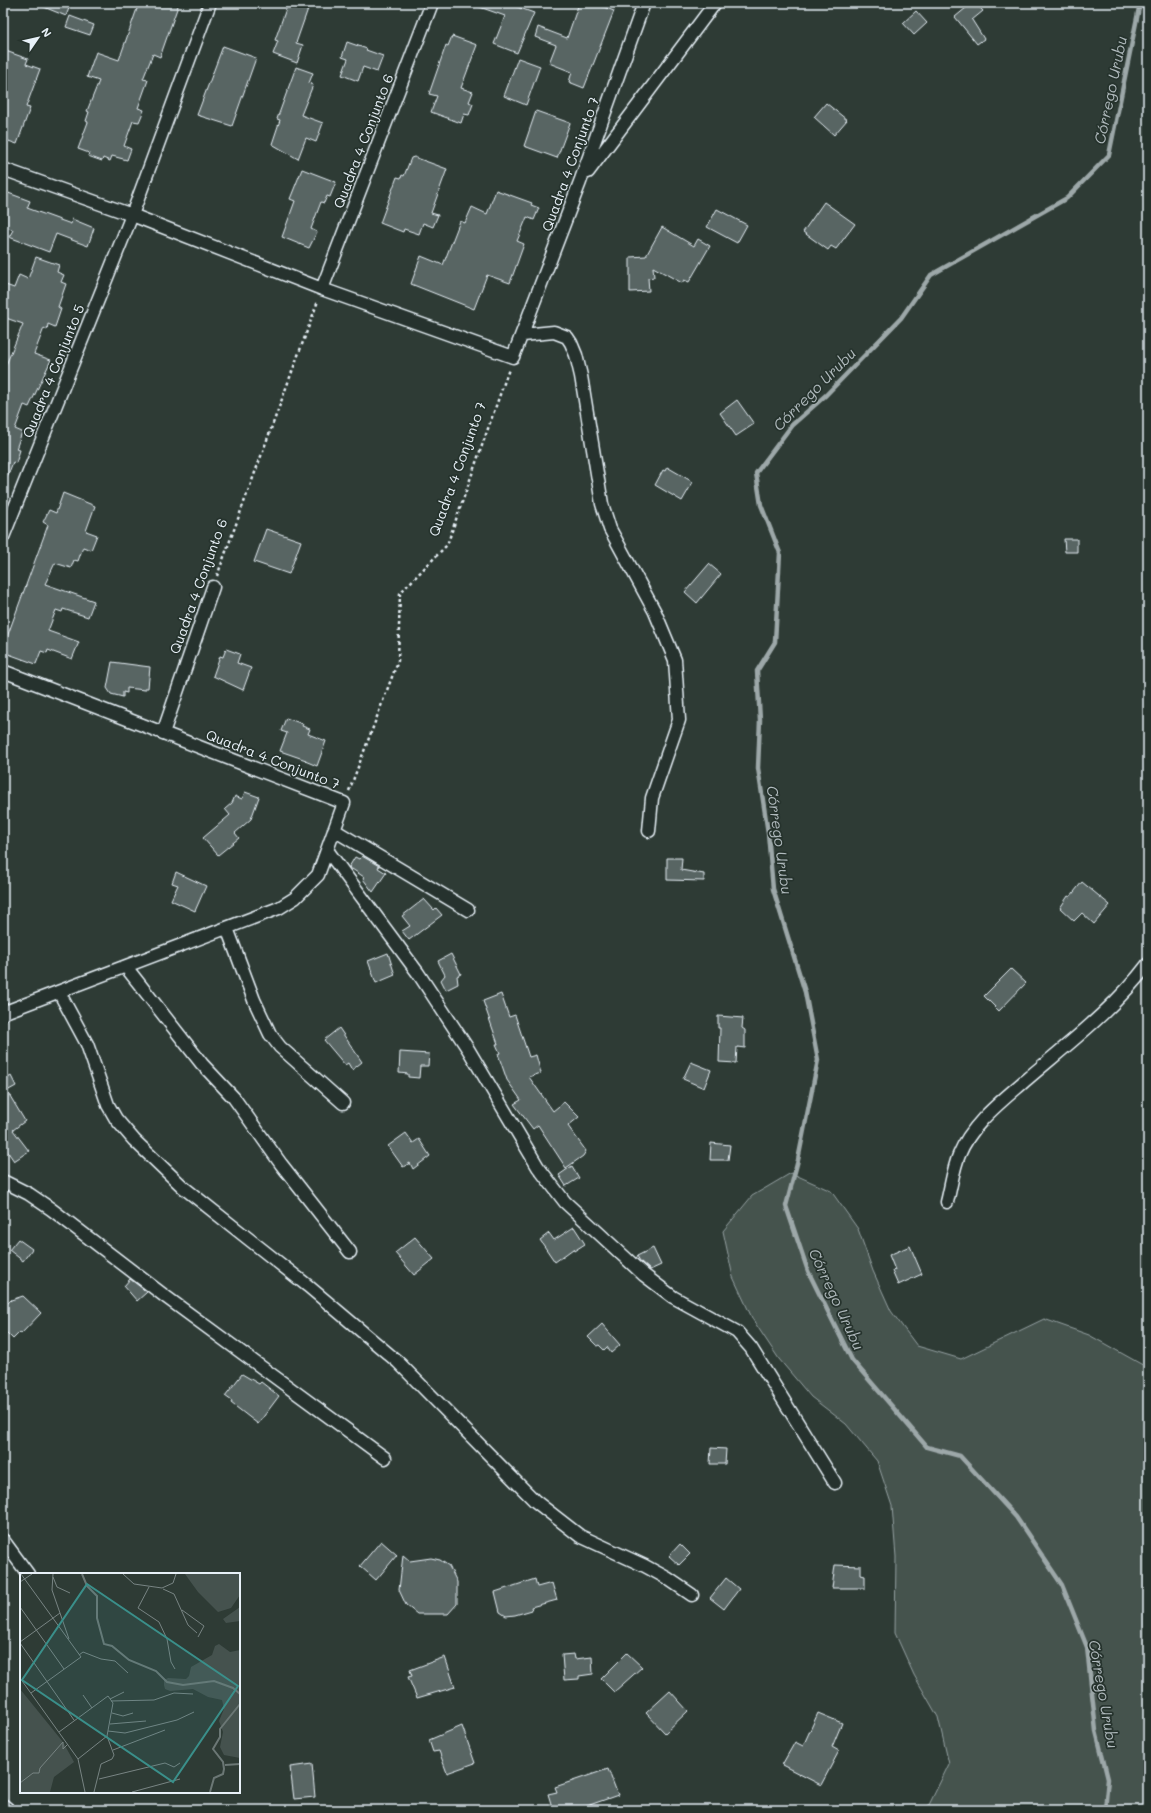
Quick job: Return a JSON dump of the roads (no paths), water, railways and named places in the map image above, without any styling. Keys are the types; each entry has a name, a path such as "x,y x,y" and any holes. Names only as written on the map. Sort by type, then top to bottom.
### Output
{"street":[{"name":"Quadra 4 Conjunto 5","path":"3,537 132,216 210,3"},
{"name":"Quadra 4 Conjunto 6","path":"322,289 432,3"},
{"name":"Quadra 4 Conjunto 7","path":"322,289 513,357 523,335 580,182 644,3"},
{"path":"580,182 715,3"},
{"path":"3,169 132,216 322,289"},
{"path":"523,335 554,332 566,337 571,343 576,355 581,376 599,490 610,529 655,612 675,660 678,720 652,798 649,831"},
{"name":"Quadra 4 Conjunto 6","path":"163,733 213,587"},
{"path":"3,672 163,733"},
{"name":"Quadra 4 Conjunto 7","path":"163,733 344,803 334,830"},
{"path":"4,1012 279,908 295,898 318,875 334,830 468,910"},
{"path":"327,850 418,972 468,1049 538,1167 565,1202 644,1275 673,1297 737,1332 751,1348 835,1483"},
{"path":"227,928 254,1000 270,1034 280,1048 343,1103"},
{"path":"947,1202 959,1155 978,1123 996,1105 1096,1020 1128,988 1148,964"},
{"path":"126,967 202,1064 234,1098 281,1164 350,1252"},
{"path":"59,992 87,1044 108,1105 116,1119 134,1140 183,1187 308,1286 398,1362 535,1501 580,1536 668,1578 692,1595"},
{"path":"3,1181 29,1194 51,1209 162,1294 385,1458"},
{"path":"3,1540 27,1573"},
{"path":"3,1805 9,1810"}],"waterway":[{"name":"Córrego Urubu","path":"1105,1810 1108,1779 1096,1731 1087,1647 1062,1585 1016,1517 960,1456 927,1447 852,1360 808,1271 786,1206 798,1160 818,1060 805,992 773,889 768,833 758,768 760,720 757,671 775,642 780,553 761,505 756,473 792,425 826,395 901,318 931,275 1067,198 1109,155 1140,3"}]}
